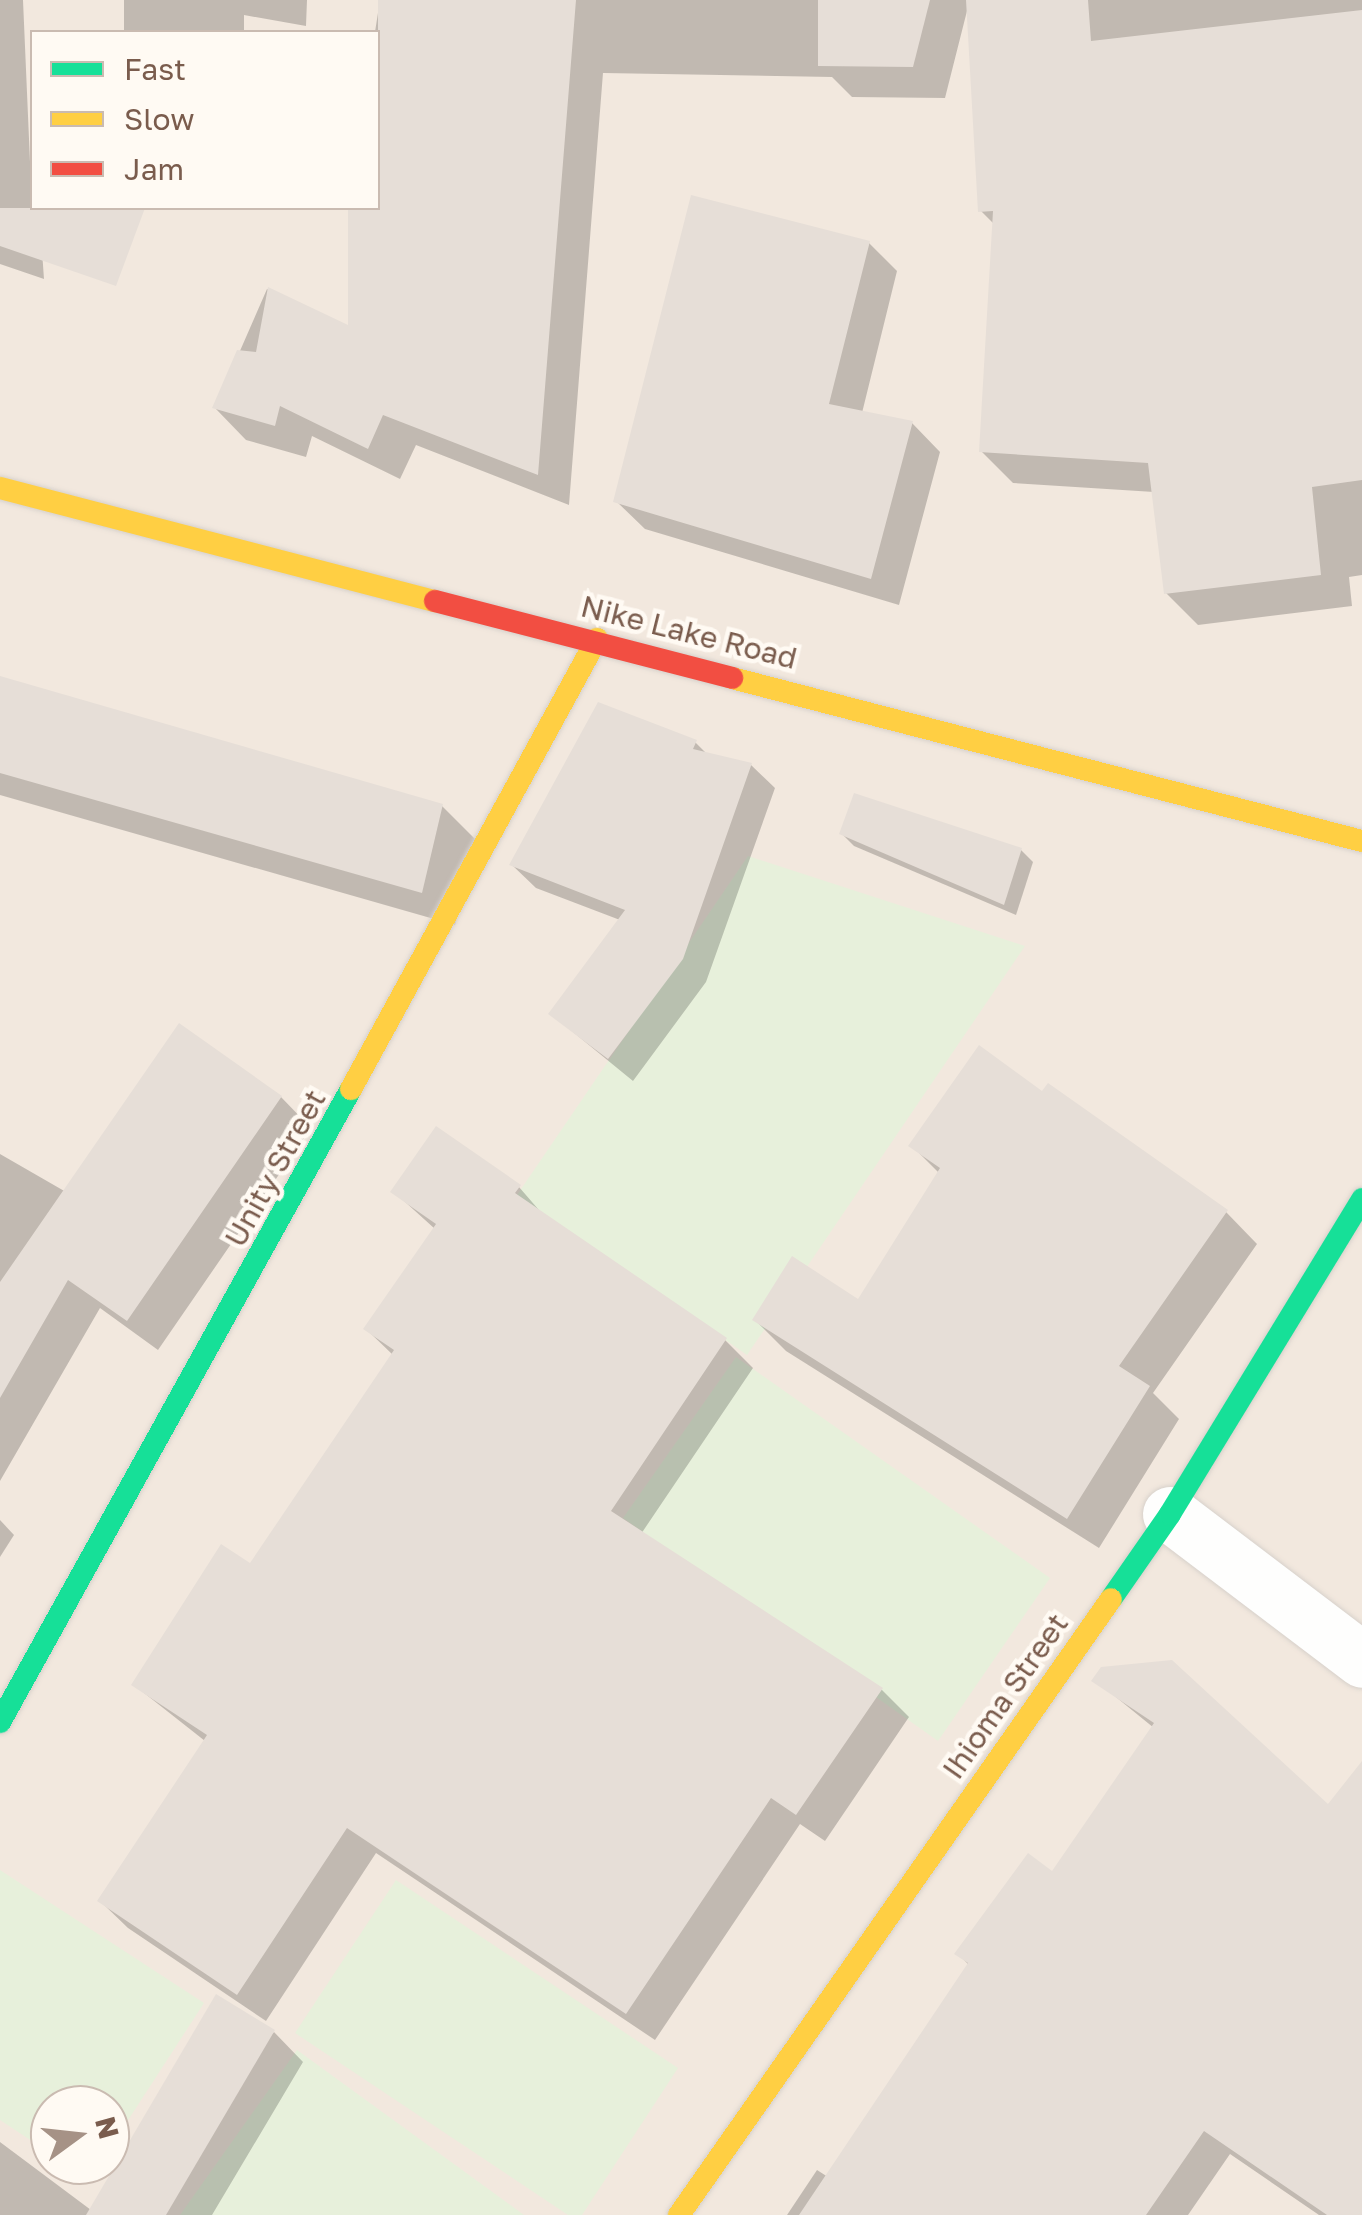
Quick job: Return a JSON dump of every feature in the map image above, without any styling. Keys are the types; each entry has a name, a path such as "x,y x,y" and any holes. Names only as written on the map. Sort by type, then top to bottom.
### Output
{"street":[{"name":"Nike Lake Road","path":"0,488 597,639 1362,840"},
{"name":"Unity Street","path":"0,1722 34,1671 597,639"},
{"name":"Ihioma Street","path":"679,2215 1170,1514 1362,1199"},
{"path":"1170,1514 1362,1660"}],"shaded area":[{"path":"0,0 1362,0 1362,2215 0,2215"}],"green space":[{"path":"748,856 1025,946 747,1355 517,1195"},
{"path":"736,1357 1050,1578 938,1741 623,1518"},
{"path":"0,1870 204,2003 130,2117 130,2085 30,2085 30,2140 0,2120"},
{"path":"396,1880 678,2068 582,2215 568,2215 295,2033"},
{"path":"297,2050 524,2215 180,2215"}],"building":[{"path":"378,0 576,0 538,475 383,415 368,449 280,406 275,426 212,408 237,350 256,352 268,287 348,325 348,210 380,210"},
{"path":"818,0 930,0 913,67 818,66"},
{"path":"966,0 1088,0 1091,41 1362,10 1362,480 1312,487 1321,575 1164,594 1148,463 979,452 993,211 978,212"},
{"path":"691,195 870,241 829,404 913,421 871,579 613,502"},
{"path":"0,208 144,210 116,286 0,246"},
{"path":"0,676 443,804 422,893 0,773"},
{"path":"598,702 697,740 693,749 752,763 683,959 608,1059 548,1014 625,910 509,865"},
{"path":"854,793 1022,848 1004,905 839,834"},
{"path":"179,1023 282,1096 127,1321 68,1280 0,1398 0,1282"},
{"path":"979,1045 1042,1091 1048,1083 1228,1210 1119,1366 1150,1386 1067,1519 752,1320 792,1256 858,1299 940,1168 908,1146"},
{"path":"436,1126 521,1185 515,1193 727,1338 611,1511 883,1688 796,1815 771,1798 626,2014 347,1828 237,1995 97,1901 207,1735 131,1685 221,1544 250,1563 394,1350 363,1329 436,1224 390,1192"},
{"path":"1172,1660 1328,1804 1362,1761 1362,2215 1327,2215 1204,2131 1146,2215 799,2215 968,1963 954,1954 1028,1853 1052,1871 1154,1723 1091,1681 1101,1667"},
{"path":"216,1994 275,2030 166,2215 86,2215 104,2185 130,2185 130,2140"}],"traffic: fast":[{"path":"0,1722 351,1089"},
{"path":"1111,1599 1170,1514 1362,1199"}],"traffic: slow":[{"path":"0,488 435,601"},
{"path":"351,1089 597,639"},
{"path":"732,678 1362,841"},
{"path":"679,2215 1111,1599"}],"traffic: jam":[{"path":"435,601 732,678"}]}
